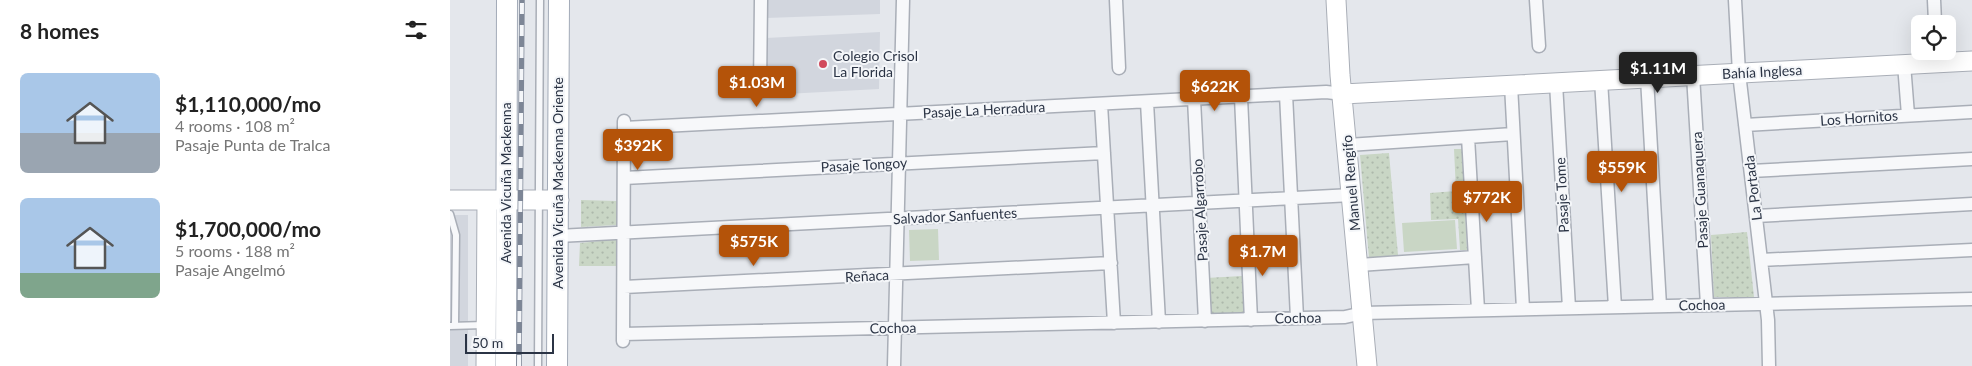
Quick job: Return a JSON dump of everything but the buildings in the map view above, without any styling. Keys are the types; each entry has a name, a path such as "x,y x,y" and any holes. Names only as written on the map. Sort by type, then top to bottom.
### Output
{"main road":[{"name":"Avenida Vicuña Mackenna","path":"506,366 496,199 507,0"},
{"name":"Avenida Vicuña Mackenna Oriente","path":"557,366 558,236 549,200 559,0"}],"street":[{"path":"760,87 761,0"},
{"path":"894,366 902,114 903,0"},
{"path":"1116,0 1120,68"},
{"name":"Manuel Rengifo","path":"1336,0 1367,366"},
{"path":"1536,0 1539,46"},
{"name":"La Portada","path":"1735,0 1739,73 1766,304 1769,366"},
{"path":"1934,0 1935,15"},
{"name":"Bahía Inglesa","path":"1343,94 1972,61"},
{"path":"1904,64 1908,115"},
{"name":"Pasaje Guanaquera","path":"1693,76 1706,305"},
{"path":"1647,78 1660,306"},
{"path":"1602,80 1615,307"},
{"name":"Pasaje Tome","path":"1556,82 1569,308"},
{"path":"1510,85 1524,309"},
{"name":"Pasaje La Herradura","path":"624,178 624,124 902,114 1326,92 1343,94"},
{"path":"1286,94 1297,318"},
{"path":"1241,97 1251,320"},
{"name":"Pasaje Algarrobo","path":"1194,99 1205,320"},
{"path":"1147,102 1159,322"},
{"path":"1102,104 1114,323"},
{"name":"Los Hornitos","path":"1745,125 1972,112"},
{"path":"1348,145 1513,134"},
{"path":"1468,137 1478,310"},
{"name":"Pasaje Tongoy","path":"624,178 1104,153"},
{"path":"1751,171 1972,159"},
{"path":"624,178 624,287"},
{"name":"Salvador Sanfuentes","path":"558,236 1352,195"},
{"path":"486,366 486,325 496,199"},
{"path":"450,200 549,200"},
{"path":"1756,216 1972,204"},
{"path":"1761,260 1972,250"},
{"path":"1359,265 1475,257"},
{"name":"Reñaca","path":"624,287 1111,263"},
{"name":"Cochoa","path":"624,287 623,338 896,328 1345,317 1363,313 1972,299"}],"lane":[{"path":"538,366 549,200 540,0"},
{"path":"450,214 453,235 453,325 486,325"}],"shaded area":[{"path":"765,0 880,0 880,14 766,18"},
{"name":"Colegio Crisol La Florida","path":"880,32 879,89 767,95 766,38"},
{"path":"450,215 468,215 468,366 450,366"}],"green space":[{"path":"1454,149 1462,149 1467,250 1460,250 1458,219 1431,220 1430,193 1456,191"},
{"path":"1389,153 1398,255 1369,258 1360,155"},
{"path":"581,200 617,201 617,225 581,227"},
{"path":"1455,220 1457,249 1404,252 1402,223"},
{"path":"938,229 939,260 910,261 909,230"},
{"path":"1747,232 1754,297 1714,297 1711,235"},
{"path":"619,239 619,266 579,266 580,243"},
{"path":"1242,276 1244,315 1208,316 1206,278"}],"railway":[{"path":"519,366 522,0"}],"place":[{"name":"Colegio Crisol La Florida","path":"823,64"}]}
